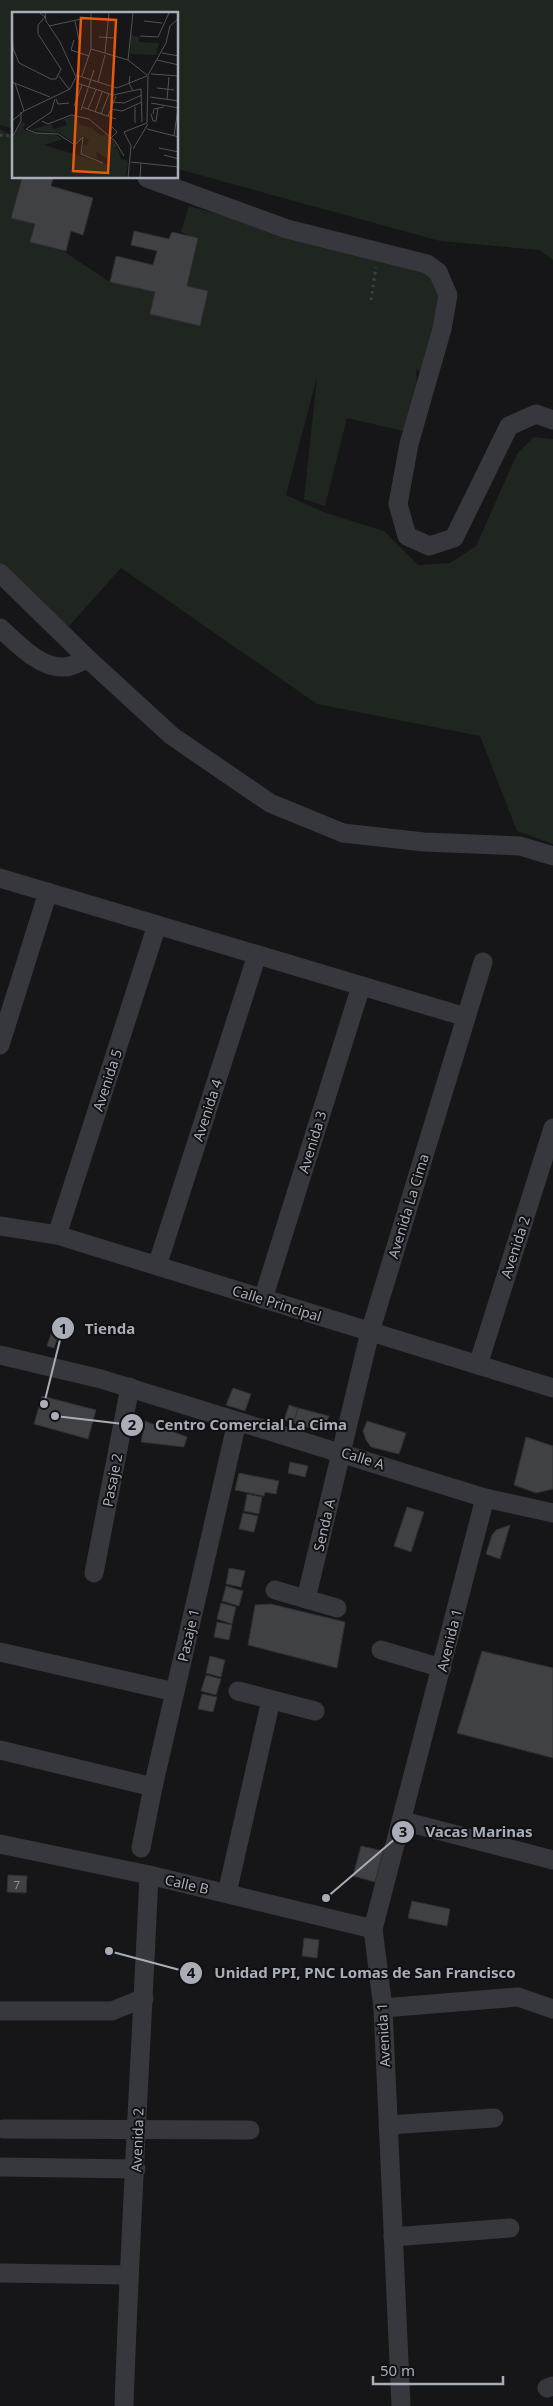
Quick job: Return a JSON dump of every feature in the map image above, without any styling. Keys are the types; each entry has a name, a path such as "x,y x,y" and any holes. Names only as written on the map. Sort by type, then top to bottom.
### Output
{"street":[{"path":"149,179 287,229 426,264 438,272 448,294 442,329 409,444 398,504 407,536 429,546 454,538 509,426 536,414 553,420"},
{"path":"0,573 88,659 172,736 270,803 343,833 424,842 520,846 553,856"},
{"path":"0,628 37,659 60,668 73,666 88,659"},
{"path":"0,878 466,1017"},
{"path":"0,1045 5,1010 48,892"},
{"name":"Avenida 5","path":"57,1235 157,925"},
{"name":"Avenida 4","path":"157,1266 257,955"},
{"name":"Avenida La Cima","path":"340,1451 370,1332 483,962"},
{"name":"Avenida 3","path":"263,1299 361,986"},
{"name":"Avenida 2","path":"478,1365 553,1128"},
{"name":"Calle Principal","path":"0,1226 57,1235 553,1388"},
{"name":"Calle A","path":"0,1355 130,1388 237,1422 340,1451 485,1498 553,1513"},
{"name":"Pasaje 2","path":"94,1573 130,1388"},
{"name":"Pasaje 1","path":"141,1848 152,1786 237,1422"},
{"name":"Senda A","path":"306,1599 340,1451"},
{"name":"Avenida 1","path":"401,2406 383,2008 373,1929 403,1821 485,1498"},
{"path":"275,1590 337,1608"},
{"path":"381,1650 442,1668"},
{"path":"0,1652 175,1692"},
{"path":"238,1691 315,1711"},
{"path":"228,1894 271,1700"},
{"path":"0,1750 152,1786"},
{"path":"403,1821 553,1860"},
{"name":"Calle B","path":"0,1844 149,1875 373,1929"},
{"name":"Avenida 2","path":"124,2406 128,2276 136,2169 149,1875"},
{"path":"383,2008 518,1997 553,2009"},
{"path":"0,2011 112,2011 144,1998"},
{"path":"388,2125 494,2118"},
{"path":"4,2129 250,2130"},
{"path":"0,2168 136,2169"},
{"path":"393,2237 510,2228"},
{"path":"0,2273 128,2276"}],"path":[{"path":"372,300 378,252"}],"shaded area":[{"path":"0,0 553,0 553,260 539,250 440,241 179,169 179,12 12,12 12,128 0,125"},
{"path":"0,129 12,135 12,179 22,179 11,218 35,224 30,242 63,251 110,282 155,292 200,326 208,291 187,286 198,239 181,232 189,206 429,271 442,294 425,371 416,370 418,397 407,432 347,418 325,506 304,499 317,377 286,495 326,513 384,531 418,565 450,563 476,546 517,454 534,437 553,439 553,844 517,831 480,736 317,704 121,568 62,634 0,573"}],"building":[{"path":"22,179 53,179 51,186 93,198 83,235 71,231 66,251 30,242 35,224 11,218"},
{"path":"134,231 169,239 172,232 198,238 187,286 208,291 200,326 150,314 155,292 110,282 116,256 153,265 157,251 131,245"},
{"path":"54,1325 61,1327 54,1348 47,1346"},
{"path":"233,1388 251,1394 245,1411 226,1405"},
{"path":"42,1396 96,1410 88,1439 34,1424"},
{"path":"289,1405 298,1408 294,1423 284,1420"},
{"path":"298,1408 329,1416 325,1426 316,1430 294,1423"},
{"path":"145,1421 187,1437 184,1447 141,1442"},
{"path":"367,1421 406,1433 399,1454 371,1447 363,1431"},
{"path":"526,1437 553,1446 553,1489 536,1493 514,1485"},
{"path":"290,1462 308,1466 305,1477 288,1473"},
{"path":"239,1473 279,1481 276,1494 265,1492 264,1496 235,1490"},
{"path":"247,1494 262,1497 259,1514 244,1511"},
{"path":"407,1507 424,1512 411,1552 394,1546"},
{"path":"243,1513 258,1516 254,1532 239,1529"},
{"path":"510,1525 500,1559 486,1554 492,1535 496,1530"},
{"path":"229,1568 245,1571 241,1587 226,1584"},
{"path":"226,1586 243,1591 239,1606 222,1601"},
{"path":"221,1603 236,1607 232,1624 217,1619"},
{"path":"271,1604 345,1622 337,1668 248,1645 255,1605"},
{"path":"217,1622 232,1625 229,1640 214,1637"},
{"path":"482,1651 553,1668 553,1758 457,1733"},
{"path":"210,1656 225,1660 221,1677 206,1673"},
{"path":"206,1675 221,1679 216,1695 201,1691"},
{"path":"202,1694 217,1697 213,1712 198,1709"},
{"path":"361,1846 383,1851 375,1882 353,1876"},
{"path":"8,1875 27,1876 26,1893 7,1892"},
{"path":"412,1901 450,1909 447,1926 408,1918"},
{"path":"304,1938 319,1940 317,1958 302,1956"}],"place":[{"name":"Tienda","path":"44,1404"},
{"name":"Centro Comercial La Cima","path":"55,1416"},
{"name":"Vacas Marinas","path":"326,1898"},
{"name":"Unidad PPI, PNC Lomas de San Francisco","path":"109,1951"}]}
